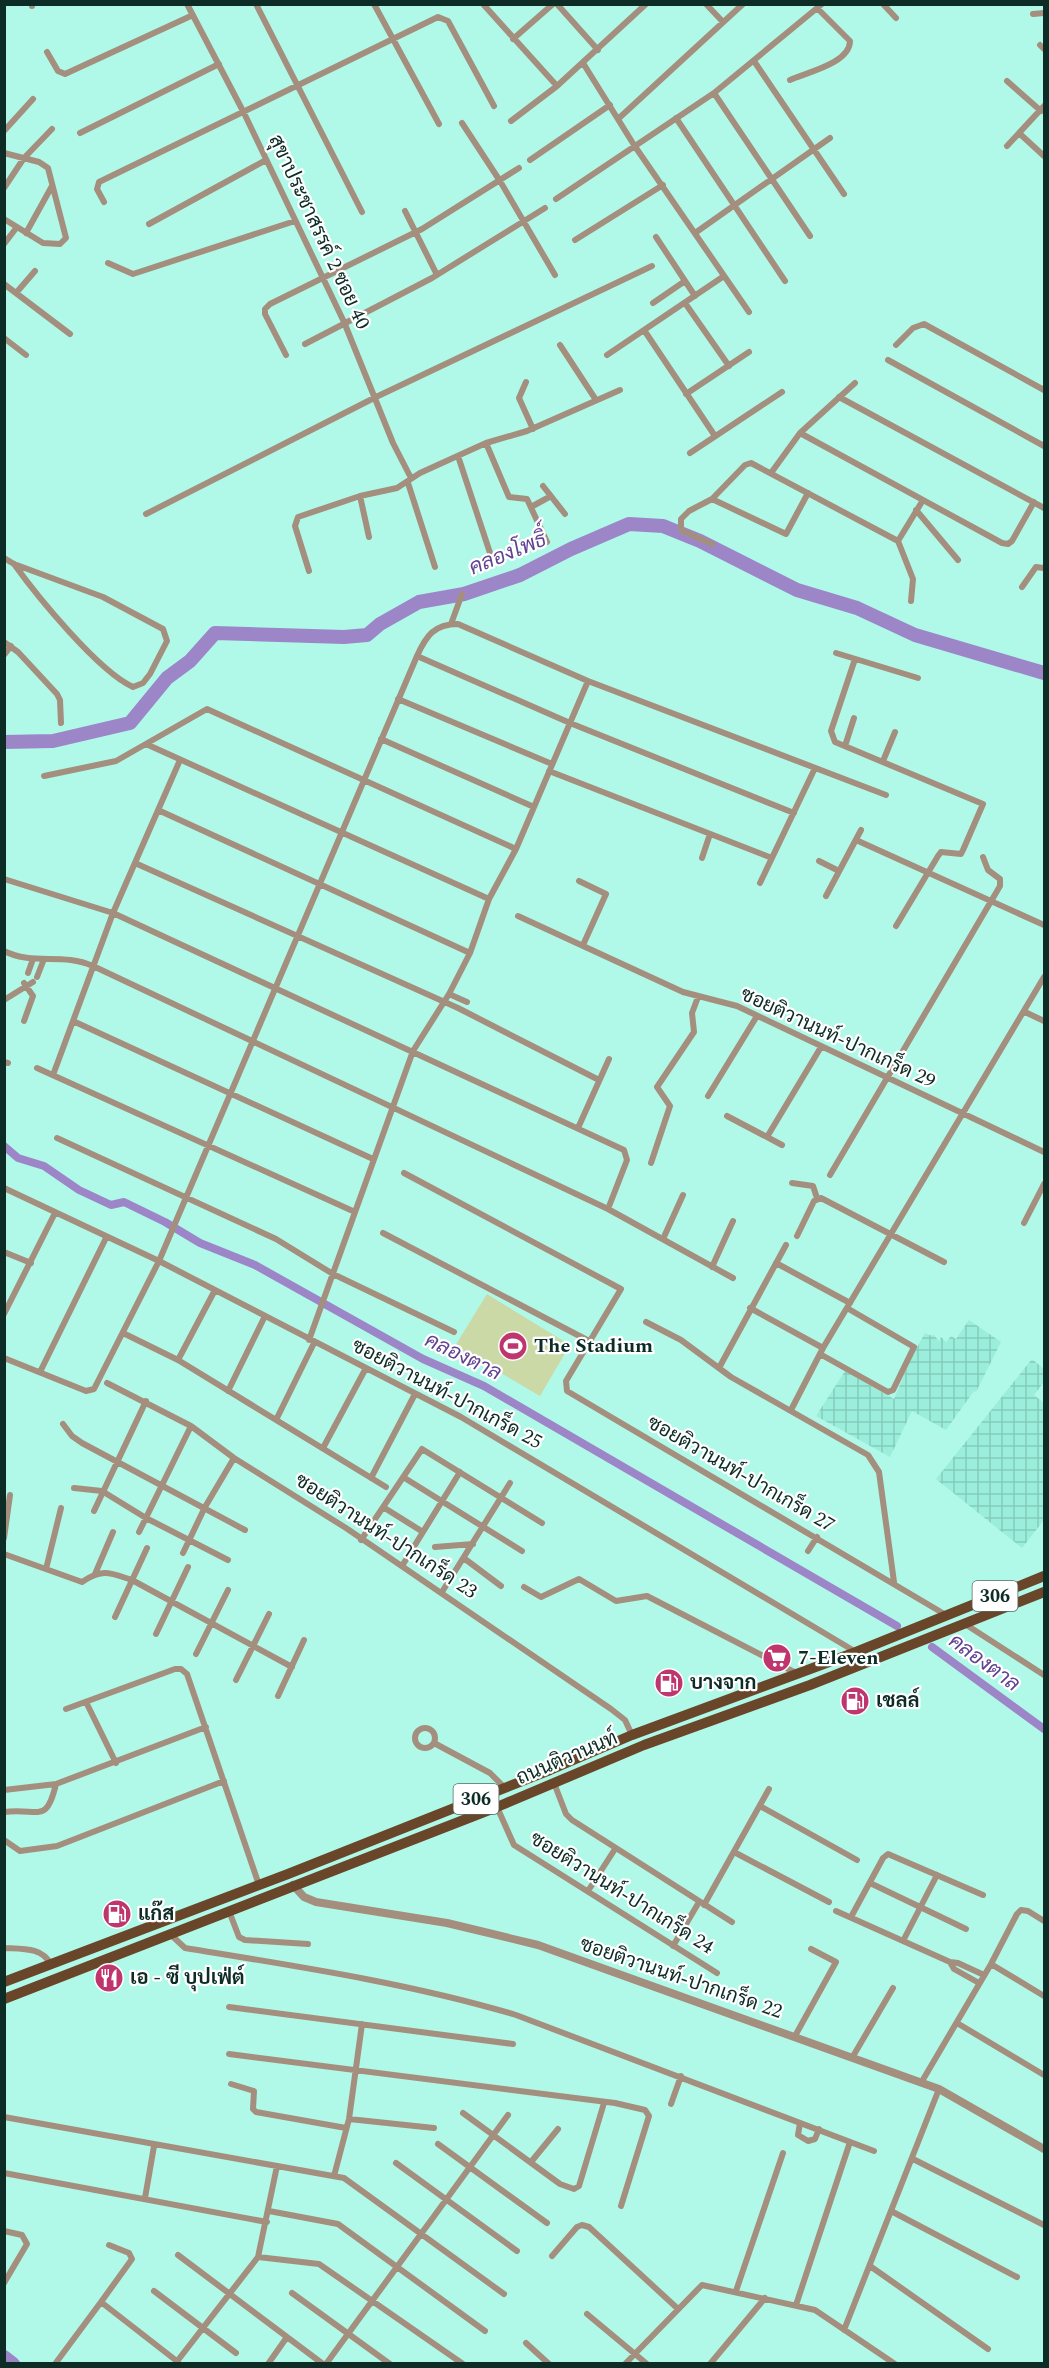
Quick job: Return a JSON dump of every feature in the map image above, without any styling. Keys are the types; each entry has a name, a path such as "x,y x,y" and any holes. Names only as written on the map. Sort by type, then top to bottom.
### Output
{"main road":[{"name":"ถนนติวานนท์","path":"4,1982 259,1886 632,1735 856,1652 1044,1576"},
{"name":"ถนนติวานนท์","path":"4,1999 497,1807 644,1746 810,1685 1044,1592"},
{"path":"288,1874 293,1885"}],"street":[{"name":"สุขาประชาสรรค์ 2 ซอย 40","path":"187,4 244,112 344,322 410,480 435,567"},
{"path":"256,4 362,212"},
{"path":"374,4 439,124"},
{"path":"483,4 557,86"},
{"path":"513,39 555,4 598,50"},
{"path":"511,121 557,86 646,4"},
{"path":"706,4 723,22"},
{"path":"618,119 743,4"},
{"path":"883,4 896,18"},
{"path":"556,199 714,93 819,6 850,41 849,50 842,57 790,80"},
{"path":"1033,14 1044,13"},
{"path":"47,52 58,71 65,74 193,15"},
{"path":"104,202 97,189 99,182 444,17 494,106"},
{"path":"754,61 844,195"},
{"path":"583,63 634,145 749,312"},
{"path":"80,133 219,64"},
{"path":"1007,81 1042,109 1007,146"},
{"path":"714,93 810,236"},
{"path":"4,130 33,99"},
{"path":"530,160 610,105"},
{"path":"676,118 785,281"},
{"path":"462,123 500,181 555,276"},
{"path":"4,188 24,158 52,129"},
{"path":"1019,133 1044,156"},
{"path":"695,233 830,138"},
{"path":"4,153 45,165 66,238 64,242 48,245 4,219"},
{"path":"149,224 266,160"},
{"path":"286,355 265,314 265,309 321,277 416,232 519,168"},
{"path":"26,233 52,185"},
{"path":"575,240 663,185"},
{"path":"305,344 437,275 545,208"},
{"path":"405,211 437,275"},
{"path":"108,263 133,274 295,221"},
{"path":"4,244 18,227"},
{"path":"656,237 694,296"},
{"path":"146,514 376,397 652,266"},
{"path":"16,293 34,271"},
{"path":"607,355 724,276"},
{"path":"654,303 685,281"},
{"path":"4,284 70,334"},
{"path":"685,303 729,366"},
{"path":"896,345 913,328 924,324 1044,390"},
{"path":"644,330 715,436"},
{"path":"4,338 26,355"},
{"path":"560,345 596,400"},
{"path":"686,394 749,352"},
{"path":"888,360 1044,446"},
{"path":"526,382 519,398 532,429"},
{"path":"771,473 800,433 855,383"},
{"path":"309,570 295,526 296,519 410,480 486,443 532,429 620,390"},
{"path":"690,453 782,392"},
{"path":"839,397 1044,508"},
{"path":"800,433 1008,544 1034,502"},
{"path":"486,443 509,497 514,500 526,497 547,542"},
{"path":"458,456 493,562"},
{"path":"712,544 681,530 680,525 689,511 712,499 747,463 771,473 898,541 913,579 911,601"},
{"path":"543,486 565,514"},
{"path":"712,499 786,534 808,493"},
{"path":"360,496 369,537"},
{"path":"531,507 551,496"},
{"path":"898,541 922,500"},
{"path":"916,510 958,560"},
{"path":"4,558 14,564 103,597 163,629 167,641 143,683 133,687 100,662 33,590 14,564"},
{"path":"1022,587 1036,567 1044,568"},
{"path":"451,624 462,594"},
{"path":"4,1358 91,1391 159,1261 398,699 429,633 451,624 458,624 588,681 886,795"},
{"path":"4,642 11,646 57,694 60,700 62,723"},
{"path":"4,655 11,646"},
{"path":"836,653 918,678"},
{"path":"417,656 570,723 794,813"},
{"path":"855,659 831,731 835,742 983,804 961,854 941,852 896,926"},
{"path":"276,1420 312,1341 324,1298 413,1051 445,1002 470,953 489,899 516,849 588,681"},
{"path":"398,699 552,764"},
{"path":"44,777 116,761 207,709 516,849"},
{"path":"845,746 854,718"},
{"path":"883,761 895,732"},
{"path":"381,739 534,807"},
{"path":"146,744 489,899"},
{"path":"52,1075 113,913 180,760"},
{"path":"760,883 815,768"},
{"path":"549,771 772,858"},
{"path":"158,810 319,886 470,953"},
{"path":"826,896 861,830"},
{"path":"702,858 710,834"},
{"path":"856,840 929,871 1044,925"},
{"path":"830,1176 992,900 1001,881 988,870 983,857"},
{"path":"819,861 839,871"},
{"path":"135,863 445,1002 599,1080"},
{"path":"4,879 113,913 624,1150 627,1154 608,1209"},
{"path":"579,881 606,894 583,945"},
{"name":"ซอยติวานนท์-ปากเกร็ด 29","path":"518,916 698,997 737,1006 1044,1152"},
{"path":"4,951 15,956 33,959 68,957 93,966 392,1105 608,1209 733,1278"},
{"path":"24,1021 33,1000 28,981 33,959"},
{"path":"4,990 7,998 28,981 44,959"},
{"path":"791,1410 822,1351 1044,977"},
{"path":"449,994 467,1002"},
{"path":"651,1163 670,1106 657,1087 694,1032 692,1013 698,997"},
{"path":"1025,1012 1044,1021"},
{"path":"708,1096 757,1016"},
{"path":"73,1021 373,1159"},
{"path":"767,1137 821,1047"},
{"path":"578,1128 609,1059"},
{"path":"37,1068 355,1212"},
{"path":"727,1116 782,1145"},
{"path":"57,1138 276,1239 333,1274 454,1332"},
{"path":"383,1233 591,1342 620,1293 618,1287 404,1173"},
{"path":"792,1183 813,1186 817,1198 944,1262"},
{"path":"1024,1222 1044,1184"},
{"name":"ซอยติวานนท์-ปากเกร็ด 25","path":"6,1189 159,1261 461,1417 856,1652"},
{"path":"663,1239 683,1196"},
{"path":"797,1236 817,1198"},
{"path":"5,1314 55,1214"},
{"path":"712,1267 733,1221"},
{"path":"40,1372 106,1238"},
{"path":"719,1368 786,1245"},
{"path":"4,1252 31,1263"},
{"path":"750,1308 888,1392 893,1390 914,1347 776,1263"},
{"path":"178,1360 215,1290"},
{"path":"228,1391 265,1316"},
{"path":"646,1322 681,1340 719,1368 868,1455 876,1464 894,1582"},
{"path":"123,1333 178,1360 386,1487"},
{"name":"ซอยติวานนท์-ปากเกร็ด 27","path":"591,1342 566,1381 567,1391 894,1582 946,1615"},
{"path":"323,1448 366,1368"},
{"name":"ซอยติวานนท์-ปากเกร็ด 23","path":"107,1383 191,1426 234,1458 442,1592 626,1720 632,1735"},
{"path":"371,1478 415,1394"},
{"path":"94,1511 146,1401"},
{"path":"63,1424 75,1438 245,1530"},
{"path":"139,1532 191,1426"},
{"path":"361,1540 422,1449 542,1522"},
{"path":"183,1553 205,1507 234,1458"},
{"path":"402,1566 460,1472"},
{"path":"403,1477 522,1551"},
{"path":"442,1592 465,1559 510,1482"},
{"path":"74,1488 102,1491 146,1518 228,1560"},
{"path":"4,1538 10,1495"},
{"path":"383,1507 423,1532"},
{"path":"46,1569 61,1508"},
{"path":"95,1574 113,1532"},
{"path":"808,1551 817,1537"},
{"path":"435,1547 473,1544"},
{"path":"115,1617 147,1548"},
{"path":"4,1554 82,1582 95,1574 106,1572 132,1580 292,1667"},
{"path":"465,1559 501,1586"},
{"path":"156,1634 188,1567"},
{"path":"524,1587 541,1597 579,1579 616,1601 647,1596 798,1674"},
{"path":"196,1654 228,1590"},
{"path":"236,1680 269,1614"},
{"path":"964,1624 1044,1675"},
{"path":"278,1696 304,1640"},
{"path":"66,1709 175,1669 182,1669 187,1674 206,1727 259,1886"},
{"path":"86,1702 116,1762"},
{"path":"4,1790 56,1784 206,1727"},
{"path":"434,1743 490,1773 505,1788"},
{"path":"4,1840 20,1851 57,1846 224,1781"},
{"path":"554,1783 566,1814 572,1820 732,1922"},
{"path":"4,1812 41,1812 47,1809 50,1806 56,1784"},
{"path":"673,1946 734,1851 769,1789"},
{"path":"760,1806 857,1860"},
{"name":"ซอยติวานนท์-ปากเกร็ด 24","path":"497,1807 514,1845 717,1973"},
{"path":"588,1892 615,1848"},
{"path":"734,1851 829,1902"},
{"path":"851,1917 888,1854 983,1895"},
{"path":"903,1941 937,1875"},
{"path":"870,1883 966,1929"},
{"name":"ซอยติวานนท์-ปากเกร็ด 22","path":"293,1885 304,1897 316,1902 438,1921 537,1945 939,2089 1044,2149"},
{"path":"921,2083 991,1964 1017,1914 1022,1910 1028,1911 1044,1921"},
{"path":"229,1911 239,1937 245,1940 308,1944"},
{"path":"836,1911 984,1975"},
{"path":"170,1934 185,1948 475,2002 558,2029 874,2151"},
{"path":"4,1948 37,1951 52,1965"},
{"path":"795,2036 836,1962 811,1949"},
{"path":"950,1962 954,1969 980,1983"},
{"path":"991,1964 1044,1996"},
{"path":"852,2058 893,1989"},
{"path":"229,2007 513,2044"},
{"path":"957,2023 1044,2075"},
{"path":"334,2176 349,2119 362,2024"},
{"path":"228,2054 645,2110 650,2116 621,2206"},
{"path":"671,2104 681,2076"},
{"path":"231,2084 254,2091 253,2109 256,2112 346,2128"},
{"path":"844,2330 939,2089"},
{"path":"463,2113 560,2184 574,2190 579,2187 604,2103"},
{"path":"178,2255 324,2364 508,2115"},
{"path":"4,2117 154,2146 344,2178 504,2294"},
{"path":"349,2119 434,2128"},
{"path":"800,2123 798,2132 800,2138 812,2141 819,2129"},
{"path":"531,2162 558,2129"},
{"path":"795,2306 850,2142"},
{"path":"438,2144 547,2223"},
{"path":"145,2198 154,2146"},
{"path":"736,2291 783,2153"},
{"path":"913,2158 1044,2225"},
{"path":"396,2163 517,2251"},
{"path":"101,2302 177,2363 228,2293 258,2257 277,2166"},
{"path":"4,2174 267,2222"},
{"path":"269,2211 338,2224 485,2331"},
{"path":"891,2211 1017,2277"},
{"path":"552,2256 577,2227 582,2225 589,2227 677,2308"},
{"path":"4,2231 22,2235 27,2244 4,2283"},
{"path":"55,2364 132,2259 129,2253 109,2246"},
{"path":"258,2257 319,2264 463,2364"},
{"path":"870,2266 988,2349"},
{"path":"625,2364 677,2308 702,2285 815,2310 895,2364"},
{"path":"154,2291 236,2353"},
{"path":"292,2293 390,2364"},
{"path":"710,2364 765,2298"},
{"path":"587,2314 647,2364"},
{"path":"268,2364 287,2337"},
{"path":"526,2343 549,2364"}],"shaded area":[{"name":"The Stadium","path":"487,1294 570,1345 540,1396 455,1346"},
{"path":"969,1320 1001,1342 976,1392 974,1391 946,1430 912,1411 890,1457 816,1416 845,1371 894,1399 912,1356 925,1333 932,1336 933,1334 939,1341 941,1337 946,1342 951,1336 956,1339"},
{"path":"1032,1359 1044,1369 1044,1382 1034,1395 1044,1403 1044,1520 1022,1548 936,1479"}],"waterway":[{"name":"คลองโพธิ์","path":"4,742 53,741 130,723 167,678 190,661 215,633 344,637 367,635 380,624 419,602 464,594 520,575 571,549 629,524 663,526 700,541 797,590 857,608 915,635 1044,673"},
{"name":"คลองตาล","path":"4,1146 18,1158 44,1166 79,1190 111,1205 124,1202 165,1222 200,1243 255,1265 423,1359 484,1386 897,1626"},
{"name":"คลองตาล","path":"932,1647 1044,1729"},
{"path":"4,2357 13,2364"}],"place":[{"name":"The Stadium","path":"513,1346"},
{"name":"7-Eleven","path":"777,1658"},
{"name":"บางจาก","path":"669,1683"},
{"name":"เชลล์","path":"855,1701"},
{"name":"แก๊ส","path":"117,1914"},
{"name":"เอ - ซี บุปเฟ่ต์","path":"109,1978"}]}
